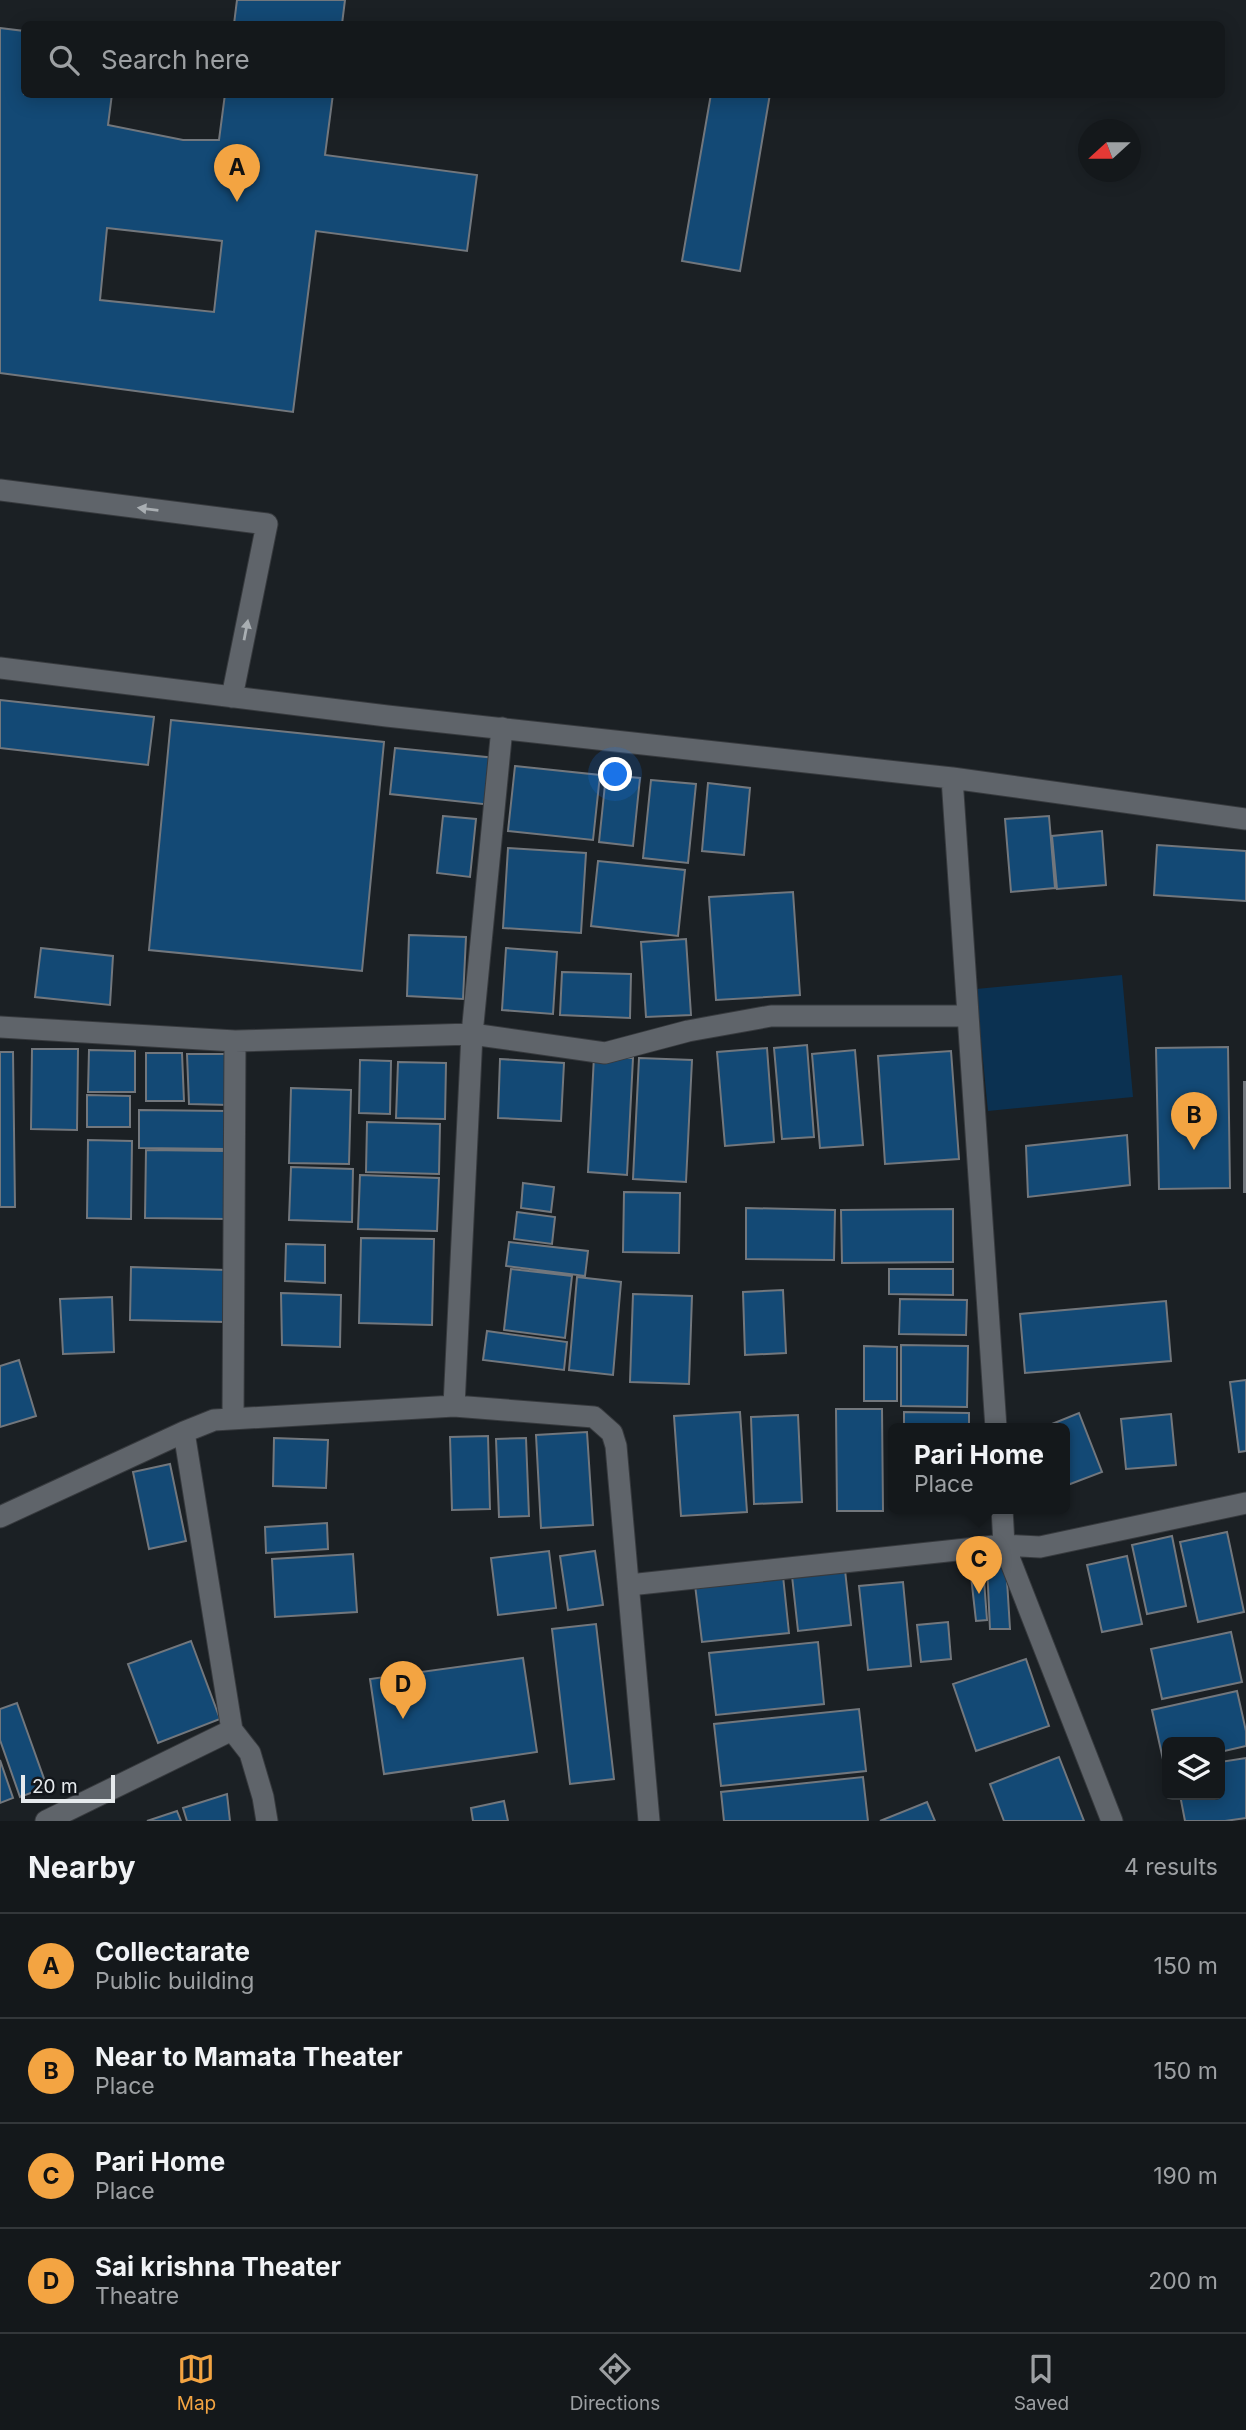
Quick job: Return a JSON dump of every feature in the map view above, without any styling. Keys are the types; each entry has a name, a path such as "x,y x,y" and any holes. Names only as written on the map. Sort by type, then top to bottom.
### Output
{"street":[{"path":"0,490 267,524 232,696"},
{"path":"0,668 952,778 1246,819"},
{"path":"454,1406 472,1034 502,728"},
{"path":"952,778 996,1423"},
{"path":"0,1027 235,1041 472,1034 605,1053 688,1031 771,1016 968,1016"},
{"path":"233,1418 235,1041"},
{"path":"0,1517 214,1420 454,1406 594,1417 612,1433 616,1446 649,1821"},
{"path":"184,1432 232,1730 250,1753 264,1797 267,1821"},
{"path":"629,1585 1004,1545 1040,1547 1246,1503"},
{"path":"1002,1514 1004,1545 1112,1821"},
{"path":"46,1821 232,1730"}],"shaded area":[{"path":"1122,975 1133,1097 988,1111 976,989"}],"building":[{"path":"237,0 345,0 342,21 234,21"},
{"path":"0,28 21,31 21,98 111,98 108,125 183,140 219,140 224,98 332,98 325,155 477,175 467,251 316,231 293,412 0,373","holes":["107,228 222,241 214,312 100,300"]},
{"path":"710,98 769,98 740,271 682,261"},
{"path":"0,700 154,717 148,765 0,748"},
{"path":"171,720 384,742 362,971 149,950"},
{"path":"395,748 496,758 492,805 390,794"},
{"path":"515,766 600,775 593,840 508,831"},
{"path":"606,775 640,778 633,846 599,842"},
{"path":"651,780 696,784 688,863 643,858"},
{"path":"708,783 750,788 744,855 702,851"},
{"path":"443,816 476,819 470,877 437,873"},
{"path":"1049,816 1055,888 1011,892 1005,819"},
{"path":"1102,831 1106,885 1057,889 1052,836"},
{"path":"1157,845 1246,851 1246,901 1154,895"},
{"path":"508,848 586,853 581,933 503,928"},
{"path":"598,861 685,870 678,936 591,926"},
{"path":"793,892 800,995 716,1000 709,897"},
{"path":"409,935 466,937 463,999 407,996"},
{"path":"686,939 691,1015 646,1017 641,942"},
{"path":"41,948 113,956 110,1005 35,997"},
{"path":"506,948 557,952 553,1014 502,1010"},
{"path":"562,972 631,974 630,1018 560,1015"},
{"path":"807,1045 814,1137 782,1139 774,1048"},
{"path":"1228,1047 1230,1188 1159,1189 1156,1048"},
{"path":"767,1048 774,1142 725,1146 717,1052"},
{"path":"32,1049 78,1049 77,1130 31,1129"},
{"path":"89,1050 135,1051 135,1092 88,1092"},
{"path":"855,1050 863,1145 820,1148 812,1054"},
{"path":"951,1051 959,1159 885,1164 878,1056"},
{"path":"0,1052 13,1052 15,1207 0,1207"},
{"path":"146,1053 182,1053 184,1101 146,1101"},
{"path":"187,1054 230,1054 229,1105 189,1104"},
{"path":"594,1056 633,1058 627,1175 588,1172"},
{"path":"639,1058 692,1060 686,1182 633,1179"},
{"path":"500,1059 564,1063 561,1121 498,1118"},
{"path":"360,1060 391,1061 390,1114 359,1113"},
{"path":"398,1062 446,1063 445,1119 396,1118"},
{"path":"1246,1082 1246,1192 1244,1192"},
{"path":"291,1088 351,1090 349,1164 289,1163"},
{"path":"87,1095 130,1096 130,1127 87,1127"},
{"path":"139,1110 228,1111 228,1149 139,1148"},
{"path":"367,1122 440,1124 439,1174 366,1172"},
{"path":"1127,1135 1130,1185 1028,1197 1026,1146"},
{"path":"88,1140 132,1141 131,1219 87,1218"},
{"path":"146,1150 227,1151 229,1219 145,1218"},
{"path":"291,1167 353,1169 352,1222 289,1220"},
{"path":"360,1175 439,1178 437,1231 358,1229"},
{"path":"523,1183 554,1187 551,1212 521,1208"},
{"path":"624,1192 680,1193 679,1253 623,1252"},
{"path":"746,1208 835,1210 834,1260 746,1259"},
{"path":"953,1209 953,1262 842,1263 841,1210"},
{"path":"517,1212 555,1217 552,1244 514,1239"},
{"path":"361,1238 434,1239 432,1325 359,1323"},
{"path":"509,1242 588,1251 585,1276 506,1266"},
{"path":"286,1244 325,1245 325,1283 285,1281"},
{"path":"131,1267 226,1270 225,1322 130,1320"},
{"path":"511,1269 572,1276 565,1338 504,1330"},
{"path":"889,1269 953,1269 953,1295 889,1294"},
{"path":"577,1277 621,1282 613,1375 569,1370"},
{"path":"783,1290 786,1353 745,1355 743,1292"},
{"path":"281,1293 341,1295 340,1347 282,1345"},
{"path":"633,1294 692,1296 689,1384 630,1382"},
{"path":"112,1297 114,1352 63,1354 60,1299"},
{"path":"900,1299 967,1300 966,1335 899,1334"},
{"path":"1166,1301 1171,1361 1025,1373 1020,1314"},
{"path":"487,1331 567,1342 564,1370 483,1360"},
{"path":"901,1345 968,1346 967,1407 901,1406"},
{"path":"864,1346 897,1347 897,1401 864,1401"},
{"path":"19,1360 36,1416 0,1427 0,1366"},
{"path":"1246,1380 1246,1451 1239,1452 1230,1382"},
{"path":"836,1409 882,1409 883,1511 837,1511"},
{"path":"740,1412 747,1512 681,1516 674,1416"},
{"path":"904,1412 969,1413 969,1423 904,1423"},
{"path":"1079,1413 1102,1472 1070,1484 1070,1423 1054,1423"},
{"path":"1171,1414 1176,1465 1126,1469 1121,1419"},
{"path":"798,1415 802,1502 754,1504 751,1417"},
{"path":"587,1432 593,1525 541,1528 536,1435"},
{"path":"488,1436 490,1509 452,1510 450,1437"},
{"path":"274,1438 328,1440 326,1488 273,1486"},
{"path":"526,1438 529,1516 499,1517 496,1439"},
{"path":"170,1464 186,1541 149,1549 133,1472"},
{"path":"327,1523 328,1549 266,1553 265,1527"},
{"path":"1227,1532 1244,1612 1198,1622 1180,1542"},
{"path":"1172,1536 1186,1606 1147,1614 1132,1545"},
{"path":"549,1551 556,1608 498,1615 491,1558"},
{"path":"595,1551 603,1605 568,1610 560,1556"},
{"path":"353,1554 357,1612 275,1617 272,1559"},
{"path":"1127,1556 1142,1624 1102,1632 1087,1565"},
{"path":"1006,1564 1010,1629 990,1629 987,1565"},
{"path":"970,1567 983,1567 987,1620 976,1621"},
{"path":"845,1570 851,1625 798,1631 792,1576"},
{"path":"783,1576 789,1633 702,1642 695,1585"},
{"path":"903,1582 911,1666 868,1670 859,1586"},
{"path":"948,1622 951,1659 921,1662 917,1625"},
{"path":"596,1624 614,1779 570,1784 552,1629"},
{"path":"1231,1632 1242,1682 1162,1699 1151,1649"},
{"path":"191,1641 220,1719 158,1743 128,1664"},
{"path":"818,1642 824,1704 716,1715 709,1653"},
{"path":"523,1658 537,1752 384,1774 370,1679"},
{"path":"1026,1659 1049,1726 976,1751 953,1684"},
{"path":"1237,1691 1246,1731 1246,1746 1225,1751 1225,1737 1162,1737 1162,1755 1152,1710"},
{"path":"17,1703 47,1787 20,1797 0,1740 0,1709"},
{"path":"859,1709 866,1771 721,1786 714,1724"},
{"path":"1059,1757 1084,1821 1004,1821 990,1784"},
{"path":"1246,1758 1246,1818 1185,1821 1181,1800 1225,1800 1225,1761"},
{"path":"0,1760 13,1798 0,1803"},
{"path":"863,1777 868,1821 724,1821 721,1792"},
{"path":"227,1794 230,1821 187,1821 183,1808"},
{"path":"504,1801 508,1821 473,1821 471,1808"},
{"path":"927,1802 935,1821 880,1821"},
{"path":"177,1811 181,1821 147,1821"}],"place":[{"name":"Collectarate","path":"237,202"},
{"name":"Near to Mamata Theater","path":"1194,1150"},
{"name":"Pari Home","path":"979,1594"},
{"name":"Sai krishna Theater","path":"403,1719"}]}
